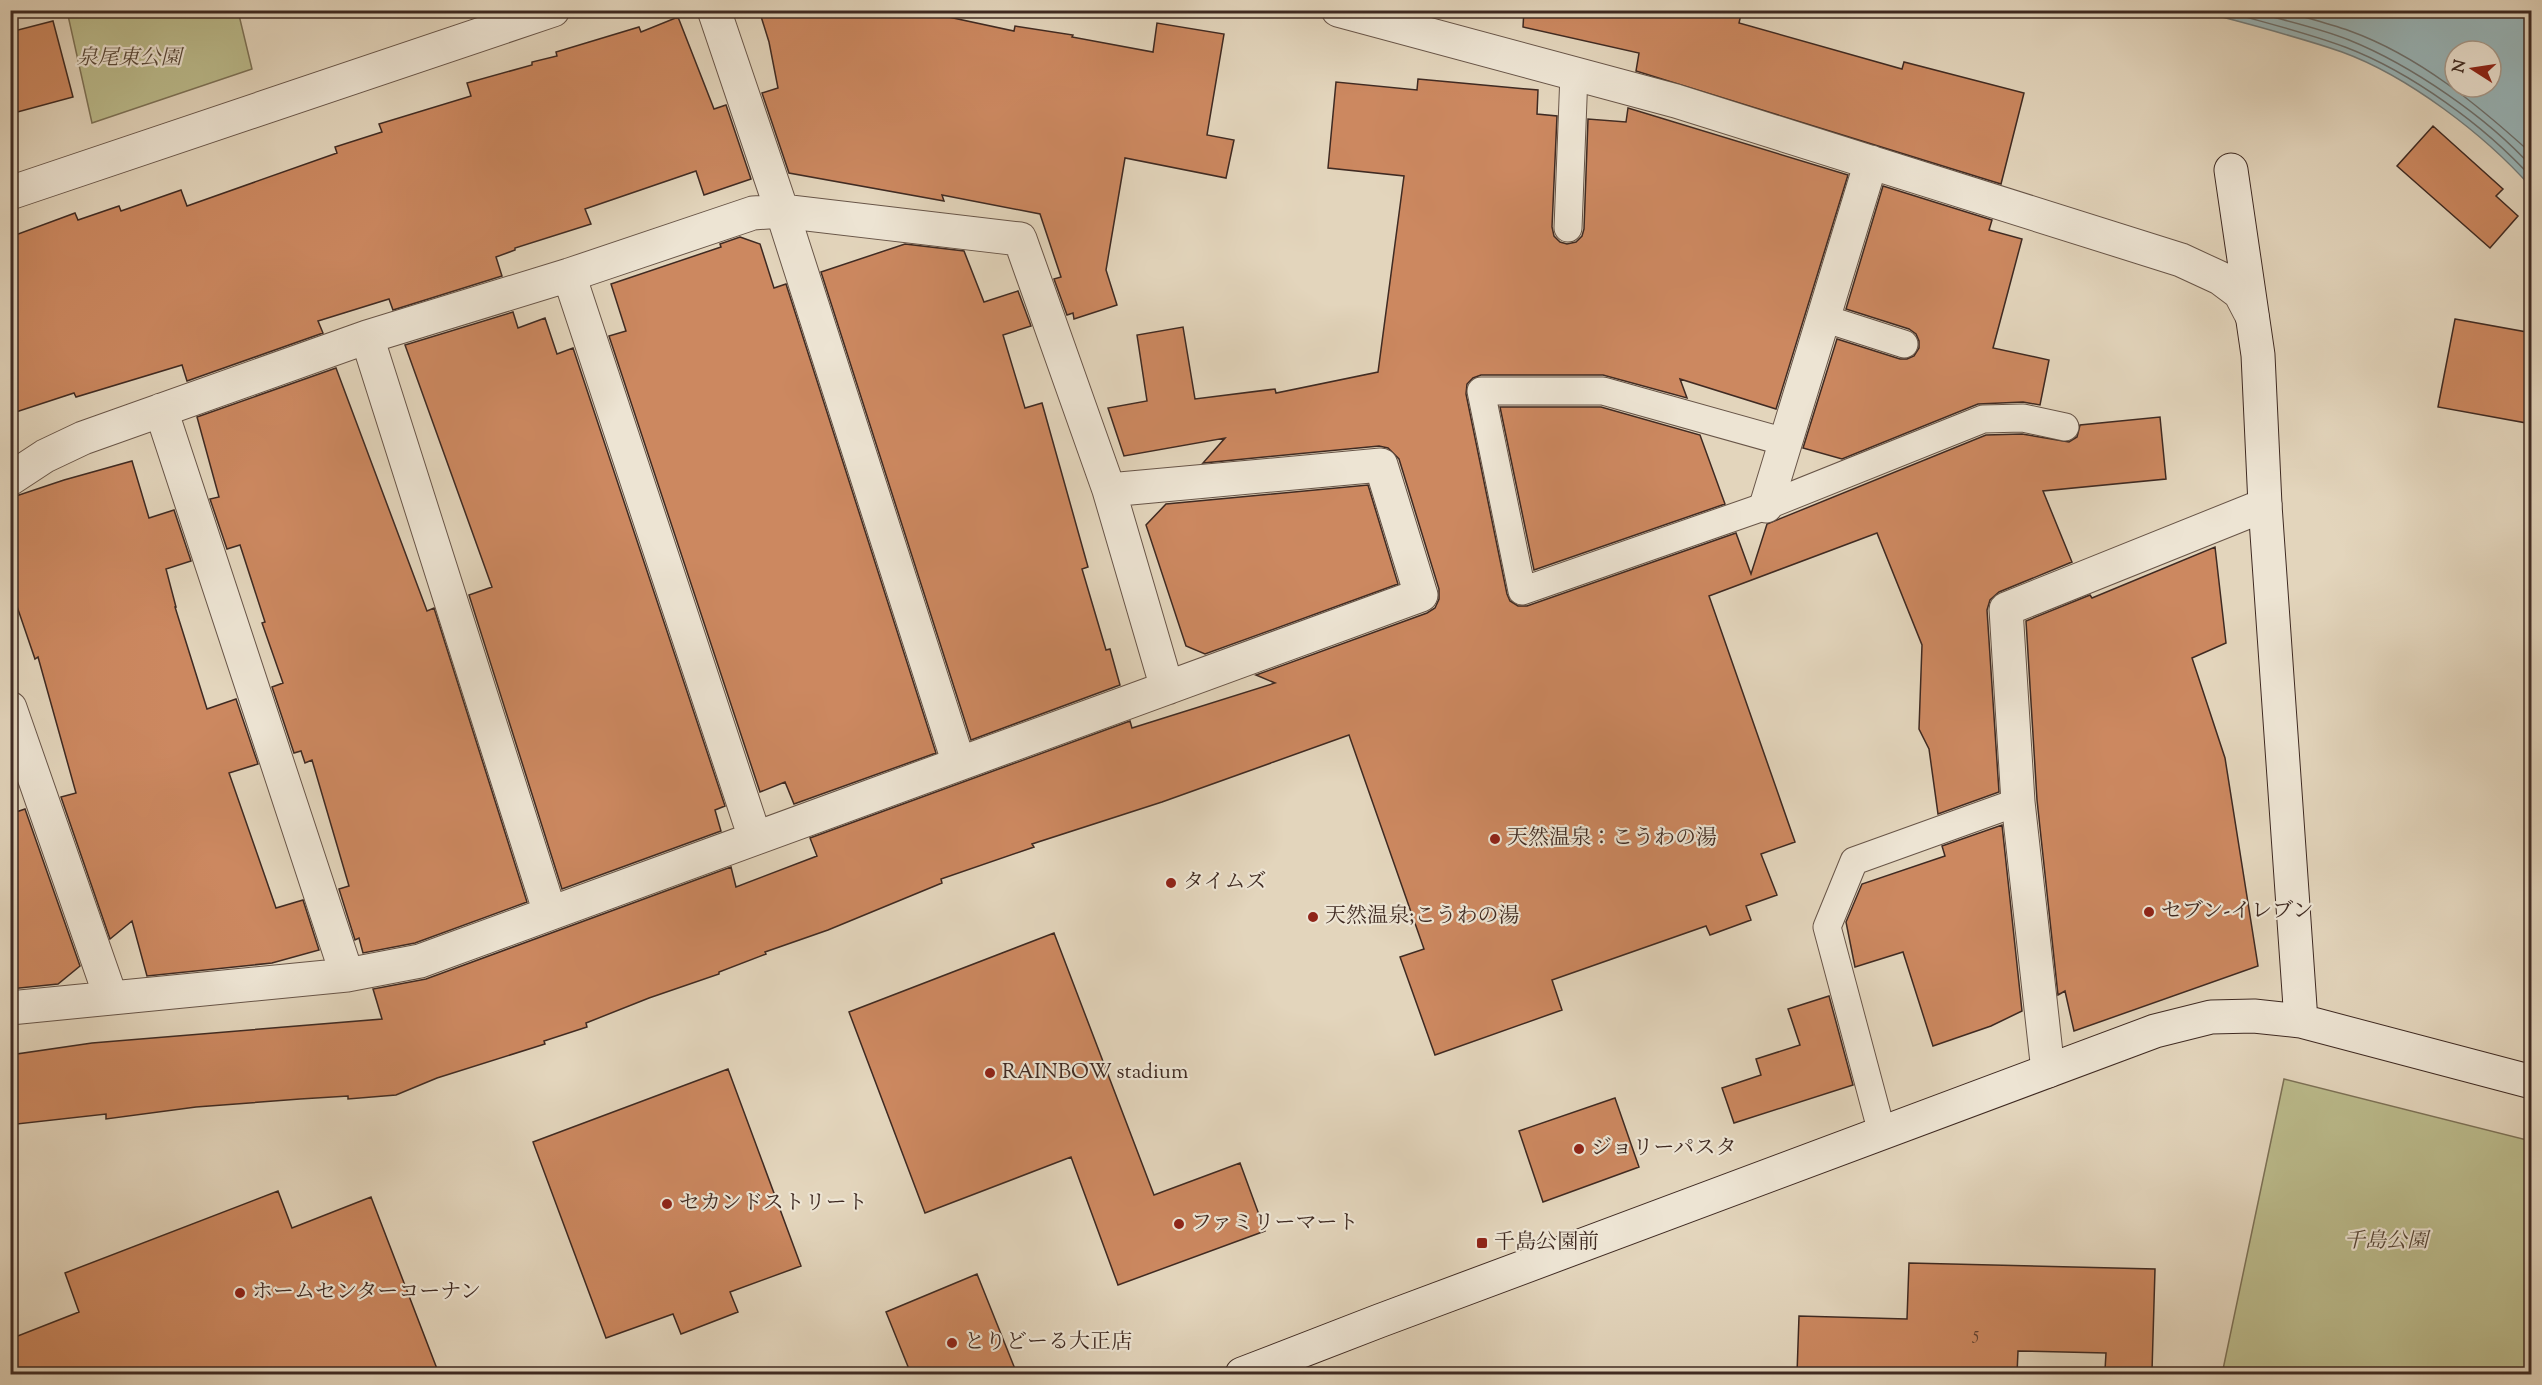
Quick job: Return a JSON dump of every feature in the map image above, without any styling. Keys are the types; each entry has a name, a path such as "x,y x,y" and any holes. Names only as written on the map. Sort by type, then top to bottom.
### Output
{"street":[{"path":"10,193 554,10"},
{"path":"714,10 782,211 959,764"},
{"path":"1338,10 1676,101 2181,260 2227,283 2240,293 2253,316"},
{"path":"1766,506 1871,162"},
{"path":"2231,170 2258,355 2265,505 2301,1021"},
{"path":"10,478 45,456 83,438 161,410 367,337 569,275 753,213 782,211 1020,238 1110,490 1167,688"},
{"path":"569,275 755,838"},
{"path":"367,337 550,913"},
{"path":"161,410 346,975"},
{"path":"10,1008 346,975 420,961 1421,595 1381,465 1110,490"},
{"path":"2048,1071 2018,802 2006,609 2265,505"},
{"path":"10,708 111,998"},
{"path":"1242,1374 2155,1031 2211,1017 2254,1016 2301,1021 2532,1082"}],"lane":[{"path":"1568,228 1574,74"},
{"path":"1823,318 1904,344"},
{"path":"1785,442 1603,391 1481,391 1522,591 1766,506 1983,419 2023,418 2065,427"},
{"path":"1882,1133 1827,927 1854,861 2018,802"}],"green space":[{"name":"泉尾東公園","path":"67,11 238,11 252,69 92,123"},
{"name":"千島公園","path":"2284,1079 2531,1141 2531,1374 2222,1374"}],"water":[{"path":"2200,11 2531,11 2531,187 2491,147 2419,92 2393,76 2342,52"}],"building":[{"path":"759,10 916,10 1014,31 1015,26 1073,35 1072,37 1153,52 1157,23 1224,34 1207,135 1234,140 1226,178 1125,158 1106,270 1117,305 1074,319 1073,313 1067,315 1054,279 1061,277 1040,214 942,195 944,201 789,173 762,93 778,88 769,42"},
{"path":"1524,10 1742,10 1739,23 1902,69 1904,62 2024,93 2001,184 1636,71 1639,53 1523,27"},
{"path":"678,17 714,109 726,105 751,179 704,195 696,171 585,209 591,224 515,248 515,250 496,257 502,276 393,310 389,299 318,321 323,333 187,381 182,365 76,397 74,393 10,414 10,237 75,213 78,220 119,206 121,211 181,190 187,206 337,153 335,147 382,132 379,124 471,96 467,83 532,65 532,62 557,56 556,52 639,27 641,32"},
{"path":"53,21 73,97 10,114 10,32"},
{"path":"1418,79 1538,90 1537,114 1557,116 1552,227 1554,236 1560,242 1567,244 1576,242 1582,236 1584,229 1588,119 1626,122 1628,108 1848,175 1776,409 1680,379 1687,398 1603,375 1481,375 1473,378 1467,384 1466,394 1507,594 1510,601 1518,606 1527,606 1736,533 1751,574 1767,524 1986,435 2022,434 2069,442 2077,437 2080,425 2160,417 2166,479 2043,491 2072,562 1999,592 1990,600 1987,610 1999,792 1938,814 1929,749 1919,729 1922,645 1877,533 1709,596 1795,842 1761,854 1777,895 1746,906 1751,920 1710,935 1706,926 1552,980 1562,1010 1435,1055 1400,957 1424,949 1349,735 1162,802 1032,844 1034,847 941,879 942,883 828,930 765,952 766,954 719,972 719,974 586,1023 587,1027 544,1041 545,1044 437,1078 396,1095 348,1099 348,1096 300,1099 196,1107 106,1119 106,1114 17,1124 10,1055 92,1043 382,1019 373,989 426,979 731,867 736,887 817,856 810,838 1130,721 1132,728 1275,683 1256,675 1427,613 1435,608 1439,599 1439,589 1399,459 1388,448 1379,446 1203,463 1225,438 1124,456 1108,408 1147,401 1137,335 1183,327 1195,399 1275,389 1276,393 1378,372 1404,176 1328,168 1336,82 1417,90"},
{"path":"2433,126 2503,189 2496,196 2518,216 2490,248 2397,166"},
{"path":"1883,186 1992,220 1989,230 2022,239 1993,348 2049,360 2040,405 2023,402 1978,404 1842,459 1803,448 1837,339 1900,359 1914,356 1919,348 1916,334 1909,329 1846,309"},
{"path":"740,237 760,244 774,288 786,284 936,753 794,804 785,782 760,792 609,336 626,331 611,284 721,247 720,244"},
{"path":"905,244 964,251 984,302 1018,291 1031,326 1003,335 1025,408 1042,403 1088,567 1082,569 1106,650 1110,649 1120,685 971,740 821,272"},
{"path":"513,312 518,328 545,318 557,354 573,348 725,806 715,810 721,831 562,889 469,595 492,587 405,345"},
{"path":"2455,319 2532,333 2532,424 2438,407"},
{"path":"336,368 427,611 434,608 527,902 415,943 363,953 359,938 355,940 339,889 349,886 312,760 305,763 301,751 294,753 272,687 283,683 262,623 265,622 240,545 227,549 210,499 219,497 197,417"},
{"path":"1500,407 1601,407 1700,435 1725,504 1534,570"},
{"path":"132,461 149,518 174,510 191,561 166,569 175,607 207,709 236,699 258,764 229,773 276,908 303,900 319,950 272,963 147,976 132,921 110,939 61,797 76,793 38,657 35,659 10,586 10,498"},
{"path":"1368,485 1398,584 1205,654 1186,646 1146,525 1166,504"},
{"path":"2215,547 2226,643 2192,658 2225,758 2258,966 2074,1031 2065,991 2058,995 2037,800 2026,621 2090,595 2092,598"},
{"path":"25,809 80,966 58,984 10,989 10,814"},
{"path":"2002,825 2022,1011 1991,1026 1933,1046 1903,952 1855,967 1846,922 1862,884 1945,856 1942,846"},
{"name":"RAINBOW stadium","path":"1054,933 1154,1195 1240,1163 1265,1231 1118,1285 1071,1157 925,1213 849,1012"},
{"path":"1829,996 1853,1085 1734,1123 1722,1088 1761,1075 1756,1059 1800,1045 1788,1009"},
{"name":"セカンドストリート","path":"728,1069 801,1266 730,1292 738,1312 681,1334 673,1314 606,1338 533,1142"},
{"name":"ジョリーパスタ","path":"1615,1098 1639,1167 1543,1202 1519,1131"},
{"name":"ホームセンターコーナン","path":"278,1191 292,1228 371,1197 439,1374 10,1374 10,1339 79,1312 65,1273"},
{"path":"1909,1263 2155,1269 2152,1371 2105,1370 2106,1353 2018,1351 2017,1374 1797,1374 1799,1316 1907,1319"},
{"name":"とりどーる大正店","path":"977,1274 1017,1374 911,1374 886,1312"}],"place":[{"name":"天然温泉：こうわの湯","path":"1495,839"},
{"name":"タイムズ","path":"1171,883"},
{"name":"セブン-イレブン","path":"2149,912"},
{"name":"天然温泉;こうわの湯","path":"1313,917"},
{"name":"RAINBOW stadium","path":"990,1073"},
{"name":"ジョリーパスタ","path":"1579,1149"},
{"name":"セカンドストリート","path":"667,1204"},
{"name":"ファミリーマート","path":"1179,1224"},
{"name":"千島公園前","path":"1482,1243"},
{"name":"ホームセンターコーナン","path":"240,1293"},
{"name":"とりどーる大正店","path":"952,1343"}]}
